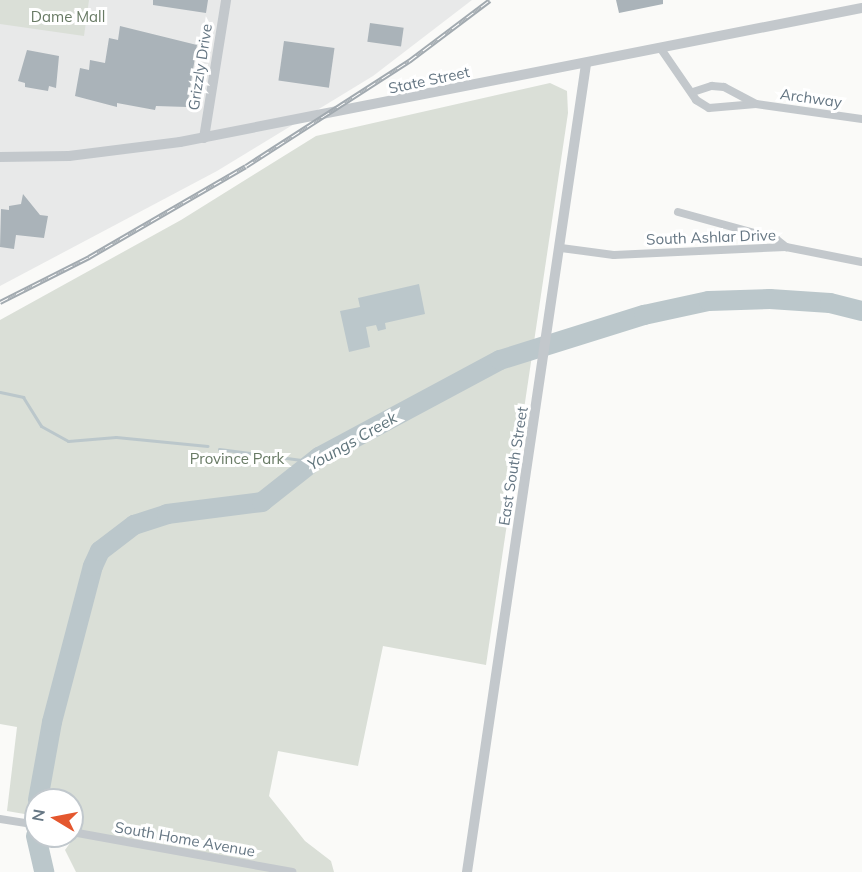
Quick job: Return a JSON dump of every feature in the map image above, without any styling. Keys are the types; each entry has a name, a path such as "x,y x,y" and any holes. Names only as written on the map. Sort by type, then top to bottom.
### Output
{"street":[{"name":"Grizzly Drive","path":"204,138 226,0"},
{"name":"State Street","path":"0,157 69,156 204,138 862,8"},
{"name":"Archway","path":"661,49 693,92 709,108 756,104 862,119"},
{"name":"East South Street","path":"467,872 537,411 586,64"},
{"name":"Archway","path":"693,92 712,86 724,87 756,104"},
{"path":"678,212 776,239 786,248"},
{"name":"South Ashlar Drive","path":"561,248 621,255 786,248 862,262"},
{"path":"3,820 24,823"},
{"name":"South Home Avenue","path":"84,835 292,872"}],"shaded area":[{"path":"0,0 472,0 373,76 217,171 0,286"},
{"path":"419,284 425,314 385,323 386,329 378,331 376,325 366,327 370,347 349,352 340,311 360,307 358,298"}],"green space":[{"name":"Dame Mall","path":"0,0 89,0 84,36 0,24"},
{"name":"Province Park","path":"550,83 567,91 568,113 486,665 383,646 358,766 278,751 269,796 305,841 331,861 334,872 76,872 65,850 66,848 84,848 84,788 24,788 24,814 7,811 17,727 0,724 0,320 181,220 316,136"}],"building":[{"path":"153,0 208,0 206,13 153,5"},
{"path":"616,0 663,0 663,4 619,13"},
{"path":"370,23 404,28 401,47 367,42"},
{"path":"120,26 197,45 187,107 156,106 155,110 117,103 117,107 75,96 80,68 89,70 90,60 105,63 109,38 118,40"},
{"path":"284,41 335,48 329,88 278,81"},
{"path":"27,50 59,56 56,88 49,86 48,91 25,87 25,83 18,81"},
{"path":"23,194 40,215 48,216 44,238 16,235 14,249 0,247 1,209 9,210 9,206 21,204"}],"waterway":[{"name":"Youngs Creek","path":"40,788 52,722 93,566 100,551 134,525 167,514 262,502 319,457 500,360 644,315 709,301 770,299 830,303 862,311"},
{"path":"0,392 23,397 41,426 68,441 116,437 208,446"},
{"path":"219,449 301,460 319,457"},
{"name":"Youngs Creek","path":"39,848 44,872"}],"railway":[{"path":"0,302 89,257 246,166 409,61 490,0"}]}
